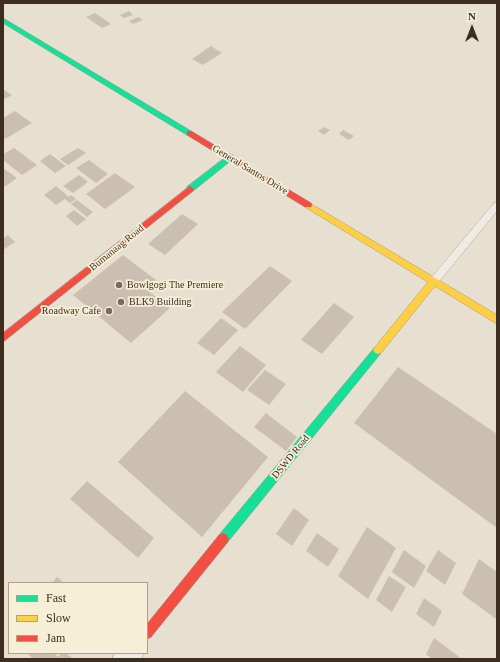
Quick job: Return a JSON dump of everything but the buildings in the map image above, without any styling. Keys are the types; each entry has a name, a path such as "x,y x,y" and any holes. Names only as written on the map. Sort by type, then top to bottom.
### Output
{"main road":[{"name":"General Santos Drive","path":"3,20 497,320"},
{"name":"Bumanaag Road","path":"3,338 230,158"},
{"name":"DSWD Road","path":"148,632 434,281"}],"lane":[{"path":"434,281 497,205"}],"traffic: fast":[{"path":"3,20 189,133"},
{"path":"190,189 230,157"},
{"path":"223,539 378,350"}],"traffic: slow":[{"path":"308,205 497,320"},
{"path":"378,350 434,281"}],"traffic: jam":[{"path":"189,133 308,205"},
{"path":"3,338 190,189"},
{"path":"148,632 223,539"}],"place":[{"name":"Bowlgogi The Premiere","path":"119,285"},
{"name":"BLK9 Building","path":"121,302"},
{"name":"Roadway Cafe","path":"109,311"}]}
